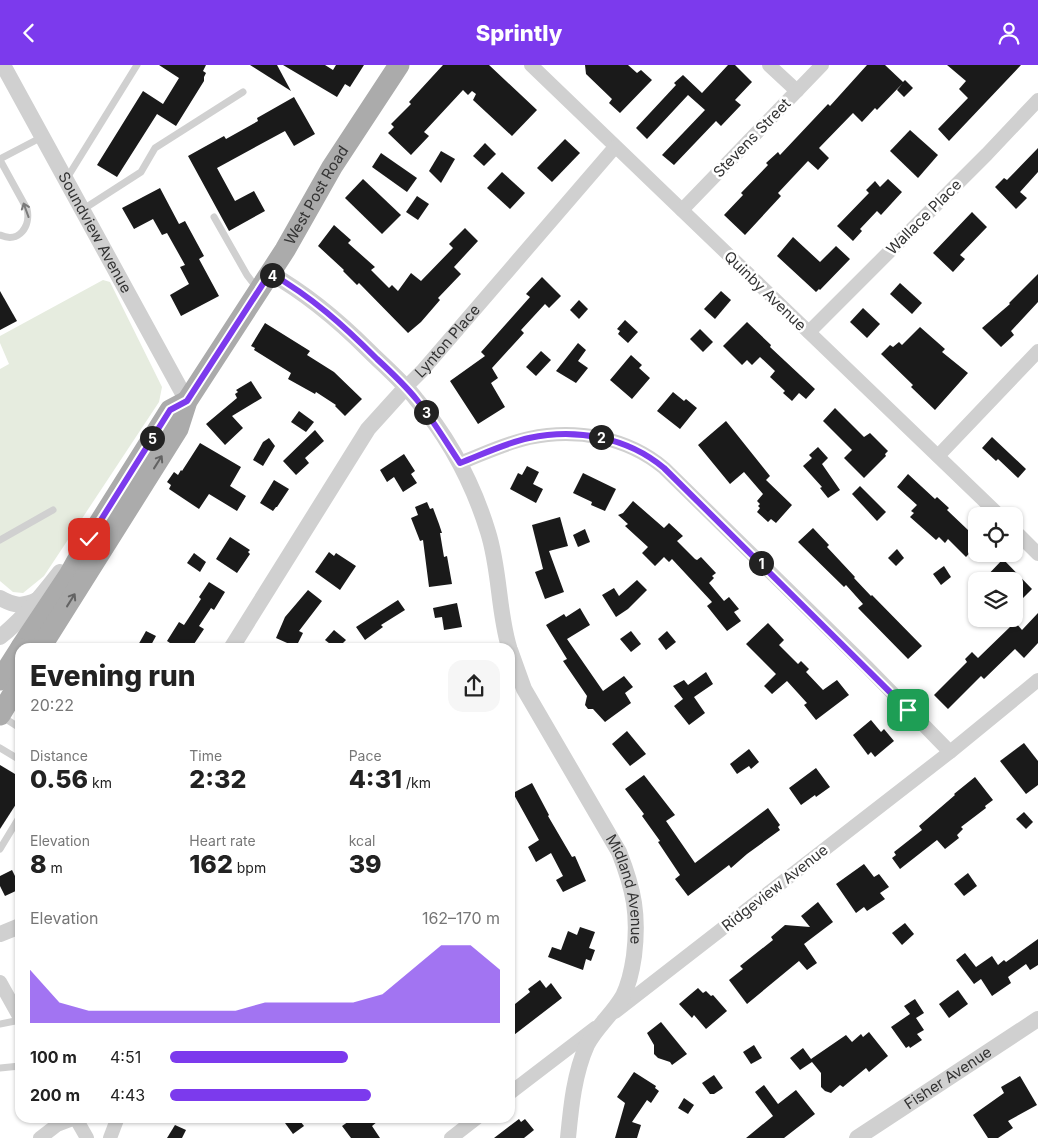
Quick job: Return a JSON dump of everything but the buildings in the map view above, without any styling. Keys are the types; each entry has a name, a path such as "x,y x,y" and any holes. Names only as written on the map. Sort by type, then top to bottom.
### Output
{"main road":[{"name":"West Post Road","path":"44,643 178,429 187,401 264,282 332,167 399,65"},
{"name":"West Post Road","path":"23,643 68,575 170,410 187,401"},
{"name":"West Post Road","path":"0,715 9,676 15,661"}],"street":[{"name":"Soundview Avenue","path":"3,65 187,401"},
{"name":"Quinby Avenue","path":"531,65 991,507"},
{"path":"769,65 797,91"},
{"name":"Stevens Street","path":"682,210 822,65"},
{"name":"Wallace Place","path":"809,332 987,155 1038,100"},
{"name":"Lynton Place","path":"234,643 368,429 422,371 615,147"},
{"name":"Midland Avenue","path":"264,282 290,284 318,303 406,387 437,426 460,463 479,504 489,533 499,587 504,629 508,643"},
{"path":"938,455 1038,351"},
{"path":"460,463 528,438 562,433 613,440 650,456 867,667 950,752"},
{"path":"0,637 37,600 89,539"},
{"path":"1023,539 1038,554"},
{"path":"0,598 22,606 37,600"},
{"name":"Midland Avenue","path":"515,676 619,852 630,879 636,907 637,931 632,966 623,996 588,1045 581,1063 573,1094 568,1138"},
{"name":"Ridgeview Avenue","path":"515,1089 950,752 1038,680"},
{"path":"0,934 15,928"},
{"path":"0,982 15,1010"},
{"name":"Fisher Avenue","path":"857,1138 1038,1019"},
{"path":"40,1138 62,1123"},
{"path":"79,1123 87,1138"},
{"path":"110,1138 116,1123"},
{"path":"451,1138 470,1123"}],"lane":[{"path":"66,181 137,65"},
{"path":"82,210 141,172 155,148 243,92"},
{"path":"0,235 12,237 20,233 27,226 29,217 27,209 0,160 42,137"},
{"path":"214,217 247,275 264,282"},
{"path":"0,540 53,510"},
{"path":"0,715 15,725"},
{"path":"0,748 15,757"},
{"path":"0,849 15,824"},
{"path":"0,1024 15,1020"},
{"path":"0,1068 15,1066"}],"shaded area":[{"path":"103,280 110,282 162,387 159,402 44,576 23,593 13,592 0,581 0,369 9,364 0,343 0,336"}],"route":[{"path":"89,539 170,410 187,401 270,273 318,303 393,374 416,398 437,426 460,463 528,438 571,433 613,440 650,456 867,667 908,710"}]}
